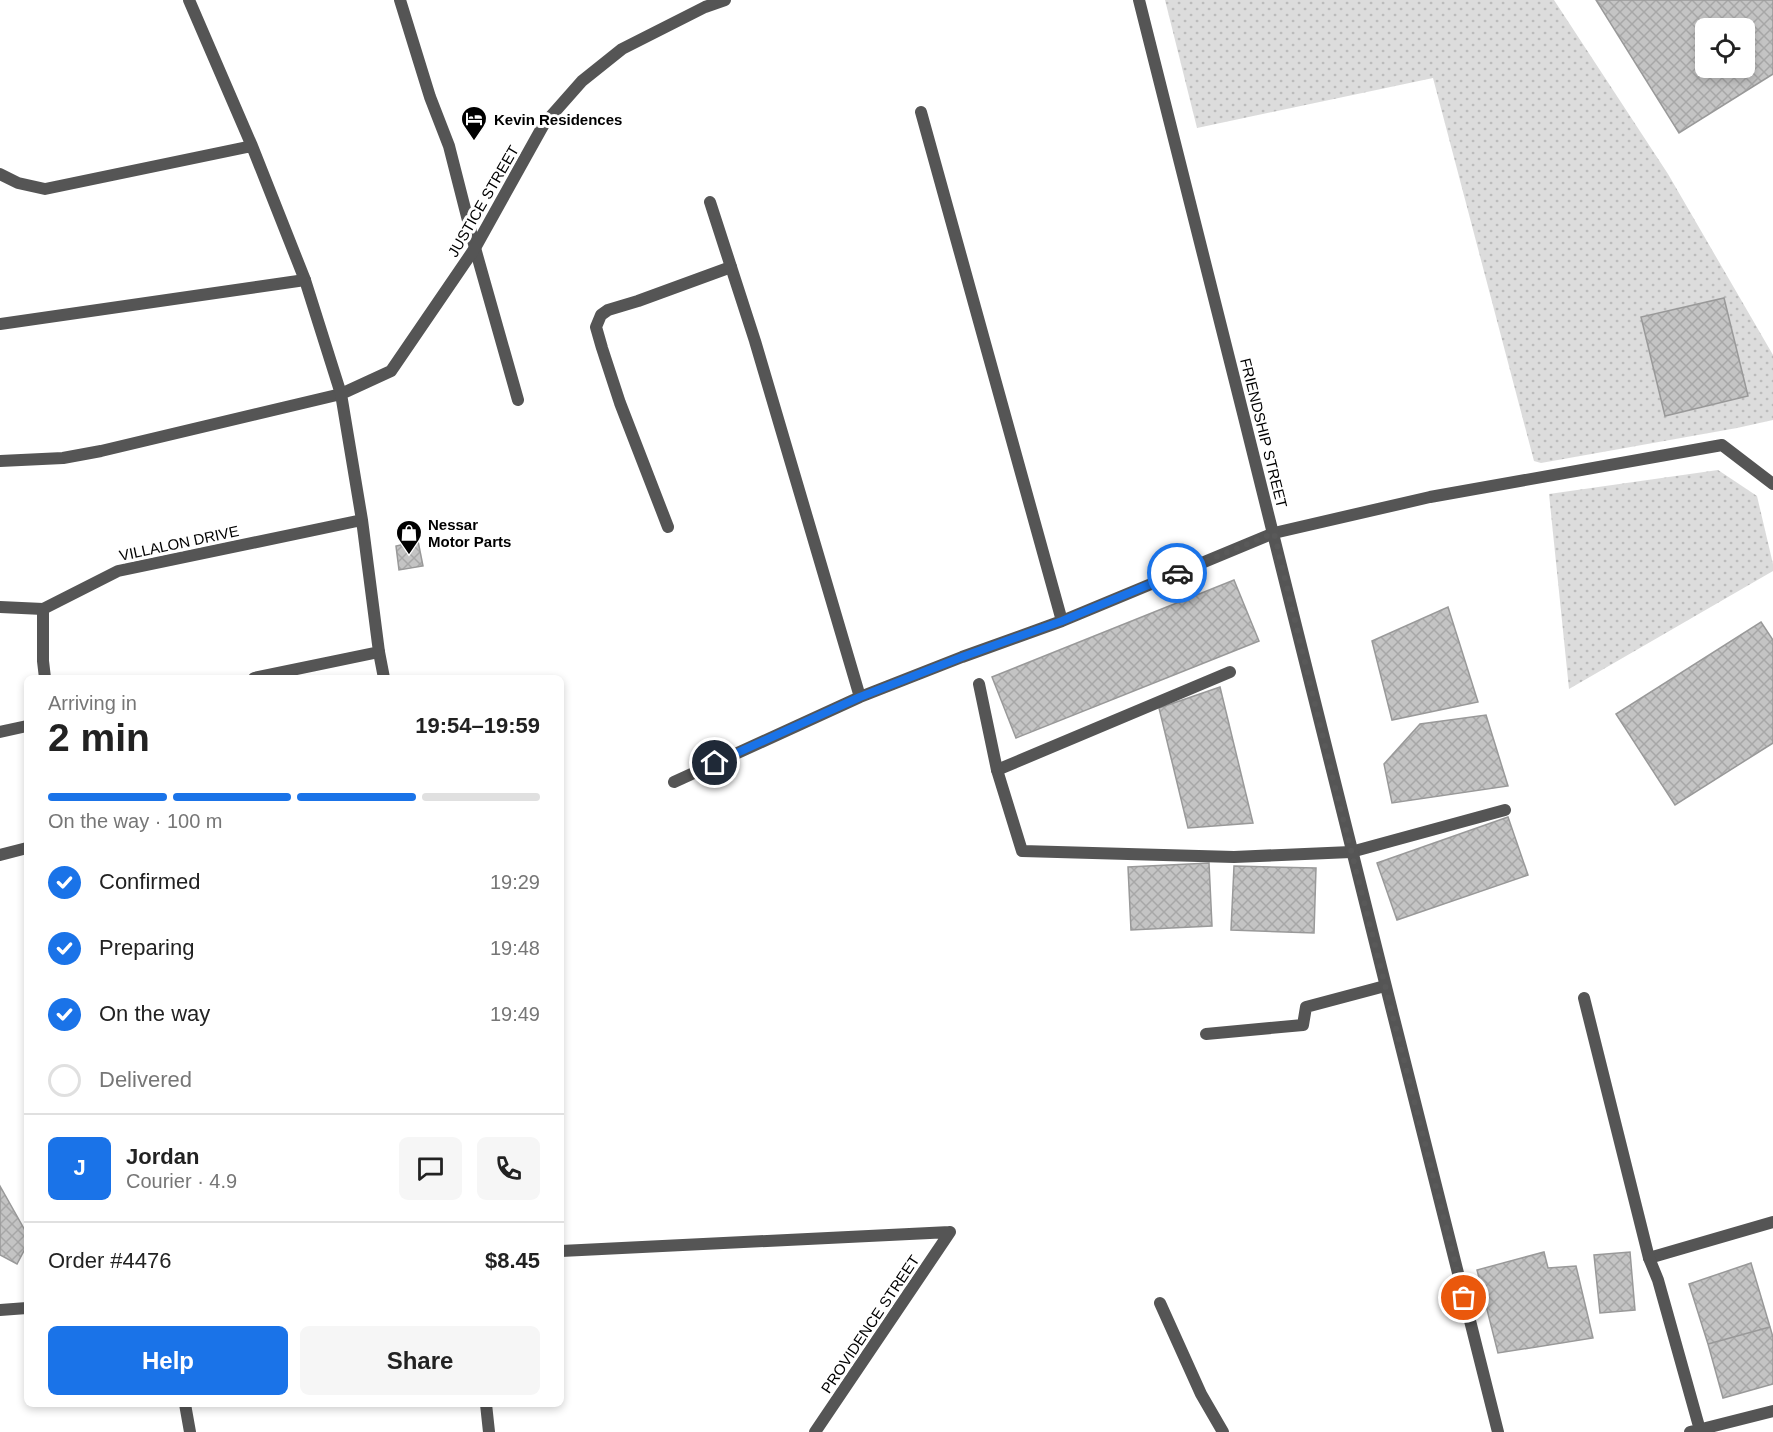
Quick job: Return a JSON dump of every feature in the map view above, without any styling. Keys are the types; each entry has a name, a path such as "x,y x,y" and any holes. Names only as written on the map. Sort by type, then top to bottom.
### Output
{"street":[{"path":"189,0 252,146 305,280 341,394 362,520 383,675"},
{"path":"400,0 430,97 449,146 518,400"},
{"name":"JUSTICE STREET","path":"0,461 63,458 92,453 341,394 391,370 476,248 544,124 582,81 622,49 705,7 725,0"},
{"name":"FRIENDSHIP STREET","path":"1139,0 1498,1432"},
{"path":"921,112 1062,621"},
{"path":"0,174 18,183 45,189 252,146"},
{"path":"710,202 756,342 860,697"},
{"path":"668,527 620,403 596,327 601,315 608,310 731,267"},
{"path":"0,324 305,280"},
{"path":"674,782 860,697 1062,621 1274,533 1431,497 1722,445 1773,484"},
{"name":"VILLALON DRIVE","path":"43,609 118,570 362,520"},
{"path":"0,607 43,609 45,675"},
{"path":"268,675 379,652"},
{"path":"997,771 1230,672"},
{"path":"979,684 997,771 1022,851 1234,857 1351,852 1505,810"},
{"path":"0,732 24,727"},
{"path":"0,855 24,849"},
{"path":"1206,1034 1303,1025 1306,1007 1385,986"},
{"path":"1584,998 1695,1431 1773,1411"},
{"path":"1649,1258 1773,1221"},
{"name":"PROVIDENCE STREET","path":"564,1251 950,1232 815,1432"},
{"path":"1160,1303 1201,1394 1223,1432"},
{"path":"0,1310 24,1308"},
{"path":"186,1407 190,1432"},
{"path":"486,1407 489,1432"}],"shaded area":[{"path":"1165,0 1554,0 1668,174 1773,355 1773,420 1541,463 1534,461 1433,78 1197,128"},
{"path":"1718,470 1757,496 1773,571 1569,689 1549,494"}],"building":[{"path":"1596,0 1773,0 1773,74 1679,133"},
{"path":"1724,298 1748,396 1665,416 1641,317"},
{"name":"Nessar Motor Parts","path":"418,541 423,566 399,570 396,546"},
{"path":"1234,580 1259,641 1016,738 992,677"},
{"path":"1448,607 1478,702 1392,720 1372,641"},
{"path":"1761,622 1773,640 1773,743 1675,805 1616,714"},
{"path":"1220,687 1253,823 1188,828 1159,708"},
{"path":"1486,715 1508,786 1392,803 1384,764 1420,724"},
{"path":"1508,817 1528,875 1397,920 1377,863"},
{"path":"1209,863 1212,926 1131,930 1128,867"},
{"path":"1234,866 1316,868 1314,933 1231,930"},
{"path":"0,1186 24,1229 24,1251 17,1264 0,1255"},
{"path":"1544,1252 1548,1268 1576,1266 1593,1338 1498,1353 1477,1270"},
{"path":"1630,1252 1635,1310 1600,1313 1594,1255"},
{"path":"1751,1263 1770,1327 1708,1344 1689,1284"},
{"path":"1770,1327 1773,1337 1773,1384 1723,1398 1708,1344"}],"way so far":[{"path":"1177,573 1274,533 1331,771 1464,1298"}],"place":[{"name":"Kevin Residences","path":"474,142"},
{"name":"Nessar Motor Parts","path":"409,556"}],"route":[{"path":"715,763 860,697 1062,621 1177,573"}]}
